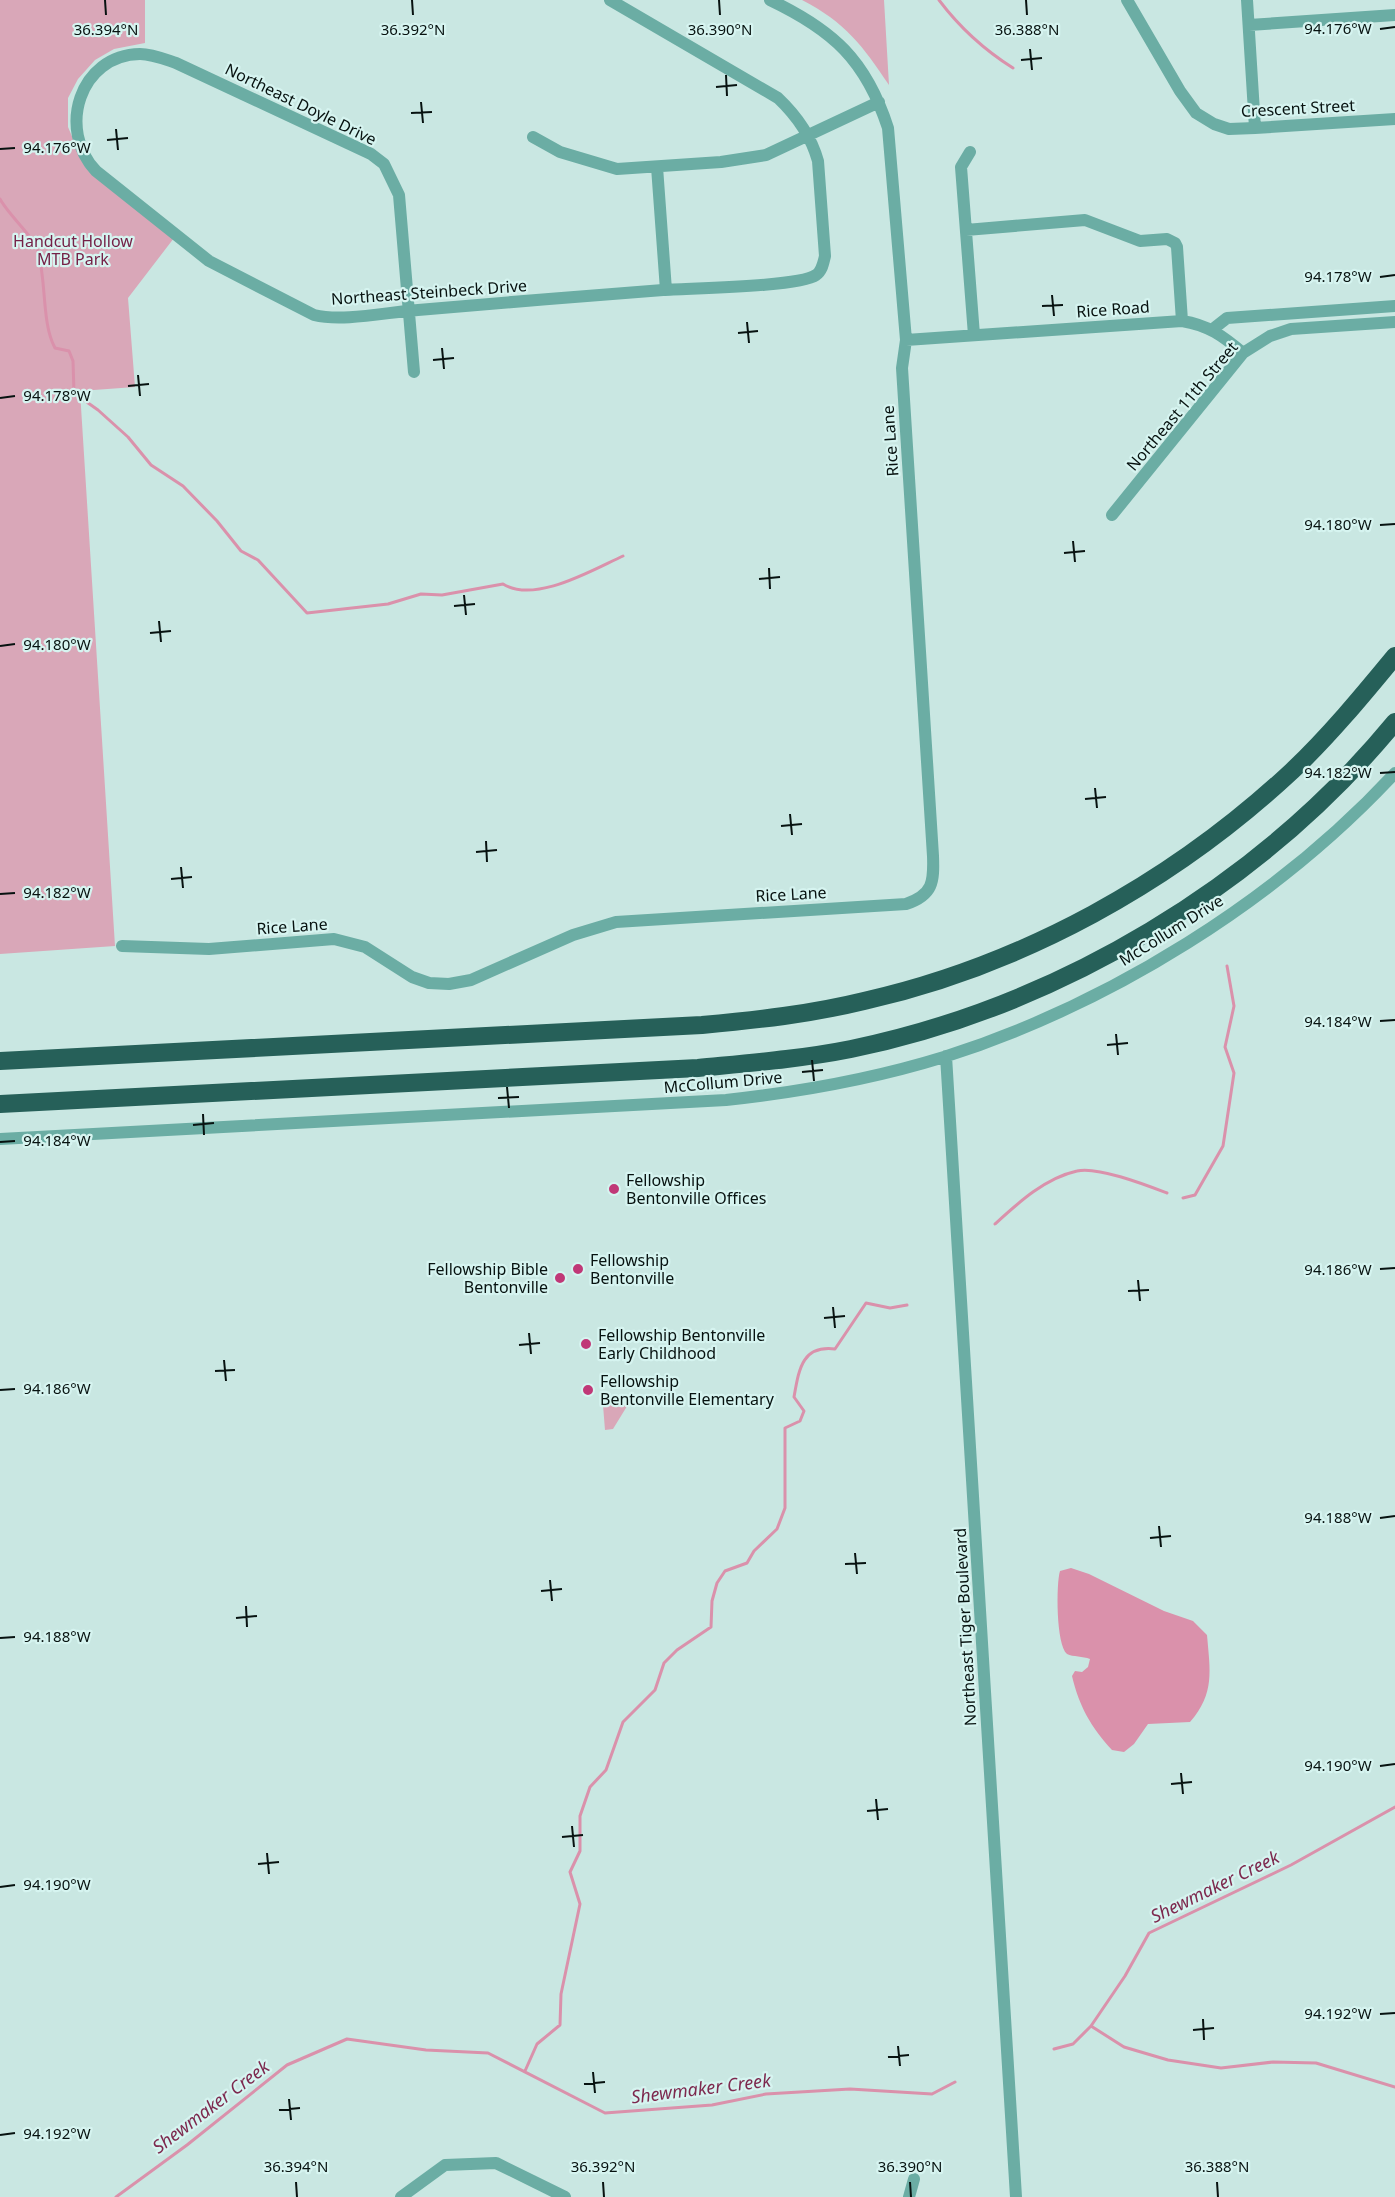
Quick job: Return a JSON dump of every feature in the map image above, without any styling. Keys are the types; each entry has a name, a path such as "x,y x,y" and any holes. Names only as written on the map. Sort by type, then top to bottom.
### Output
{"highway":[{"path":"0,1061 702,1025 785,1017 865,1001 922,985 1021,949 1095,914 1165,872 1231,824 1292,771 1348,712 1395,656"},
{"path":"0,1104 698,1068 775,1061 851,1048 927,1029 1001,1004 1072,972 1142,934 1208,893 1270,847 1328,796 1395,722"}],"street":[{"path":"610,0 778,98 794,112 807,135"},
{"name":"Rice Lane","path":"122,946 209,949 334,939 365,946 412,977 449,984 479,978 573,935 616,922 906,904 919,900 930,890 934,874 902,368 906,340 888,128 879,102 848,52 829,33 770,0"},
{"name":"Crescent Street","path":"1126,0 1180,91 1196,113 1229,129 1395,119"},
{"path":"1247,0 1255,128"},
{"path":"1249,25 1395,15"},
{"name":"Northeast Doyle Drive","path":"82,92 100,69 122,57 139,54 155,56 176,63 370,154 384,164 399,195 414,372"},
{"name":"Northeast Steinbeck Drive","path":"82,92 77,105 75,126 77,138 88,163 209,261 314,315 329,317 805,281 821,271 825,256 818,161 807,135"},
{"path":"532,137 560,152 589,163 617,169 721,162 766,155 879,102"},
{"path":"970,152 961,167 974,336"},
{"path":"657,167 666,290"},
{"path":"966,230 1085,220 1140,241 1167,239 1175,243 1177,247 1182,321"},
{"path":"1213,329 1227,318 1395,306"},
{"name":"Rice Road","path":"906,340 1182,321 1213,329 1243,352"},
{"name":"Northeast 11th Street","path":"1112,515 1243,352 1270,336 1291,330 1395,322"},
{"name":"McCollum Drive","path":"0,1139 726,1100 794,1092 946,1056 1055,1014 1157,962 1272,883 1370,800 1395,773"},
{"name":"Northeast Tiger Boulevard","path":"946,1056 1016,2197"},
{"path":"401,2197 445,2165 496,2163 566,2197"},
{"path":"909,2197 914,2179"}],"green space":[{"name":"Handcut Hollow MTB Park","path":"0,0 145,0 145,43 114,49 95,60 78,79 68,98 68,127 85,167 174,238 128,298 135,387 80,391 115,946 0,954"},
{"path":"802,0 884,0 889,85 870,58 842,26"},
{"path":"629,1403 613,1429 605,1430 603,1405"}],"shaded area":[{"path":"1071,1568 1089,1574 1164,1611 1193,1621 1207,1635 1209,1681 1204,1701 1190,1722 1148,1724 1134,1744 1124,1752 1112,1750 1098,1733 1082,1707 1072,1676 1075,1671 1082,1672 1088,1667 1090,1659 1067,1654 1063,1648 1059,1627 1060,1571"}],"waterway":[{"path":"939,0 973,37 1013,68"},
{"path":"0,199 37,248 51,338 55,348 69,351 73,361 74,393 98,410 128,437 151,465 183,486 217,521 241,551 258,560 307,613 388,604 421,594 442,595 503,584 516,589 547,588 623,556"},
{"path":"1183,1198 1195,1195 1223,1146 1234,1073 1225,1047 1234,1006 1227,966"},
{"path":"995,1224 1043,1185 1077,1171 1097,1171 1135,1181 1167,1193"},
{"path":"525,2071 537,2044 560,2025 561,1994 580,1904 570,1872 580,1851 580,1816 590,1787 606,1770 623,1722 655,1690 664,1663 677,1650 711,1627 712,1601 717,1583 725,1571 747,1563 754,1551 777,1529 785,1508 785,1428 800,1421 804,1411 794,1397 800,1368 804,1361 815,1351 835,1349 866,1303 890,1308 907,1305"},
{"name":"Shewmaker Creek","path":"1054,2049 1073,2044 1091,2026 1125,1976 1149,1933 1291,1865 1395,1807"},
{"path":"1091,2026 1124,2047 1168,2060 1221,2068 1273,2062 1316,2063 1395,2087"},
{"name":"Shewmaker Creek","path":"116,2197 187,2145 287,2065 347,2039 426,2050 488,2053 605,2113 712,2105 766,2094 850,2089 932,2094 955,2082"}],"place":[{"name":"Fellowship Bentonville Offices","path":"614,1189"},
{"name":"Fellowship Bentonville","path":"578,1269"},
{"name":"Fellowship Bible Bentonville","path":"560,1278"},
{"name":"Fellowship Bentonville Early Childhood","path":"586,1344"},
{"name":"Fellowship Bentonville Elementary","path":"588,1390"}]}
